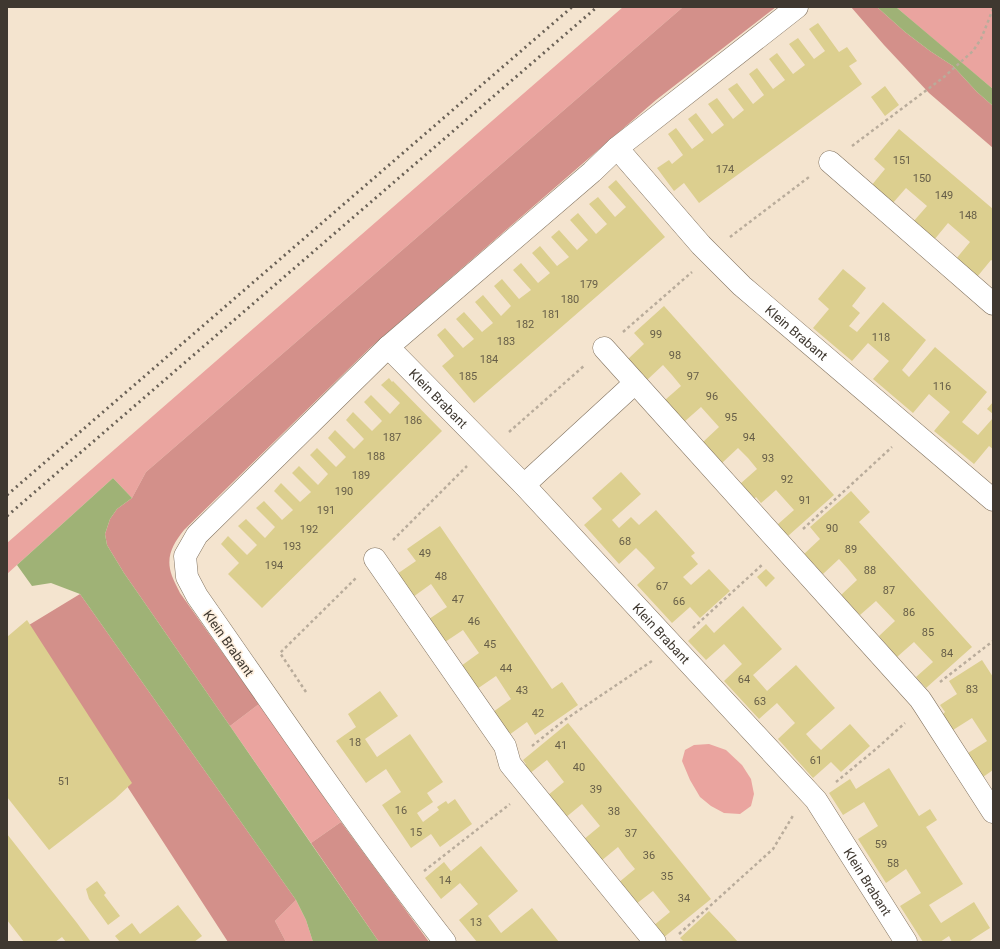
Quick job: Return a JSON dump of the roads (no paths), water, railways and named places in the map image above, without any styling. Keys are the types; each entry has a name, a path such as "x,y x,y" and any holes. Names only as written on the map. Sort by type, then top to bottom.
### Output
{"street":[{"name":"Klein Brabant","path":"445,942 403,887 273,706 197,596 187,577 184,556 197,534 388,347 592,172 617,148 797,7"},
{"name":"Klein Brabant","path":"617,148 701,246 742,286 993,500"},
{"path":"830,162 993,304"},
{"name":"Klein Brabant","path":"388,347 524,485 812,796 906,942"},
{"path":"604,348 922,702 993,812"},
{"path":"524,485 635,383"},
{"path":"375,559 505,746 510,764 655,942"}],"railway":[{"path":"7,495 572,7"},
{"path":"7,516 597,7"}]}
